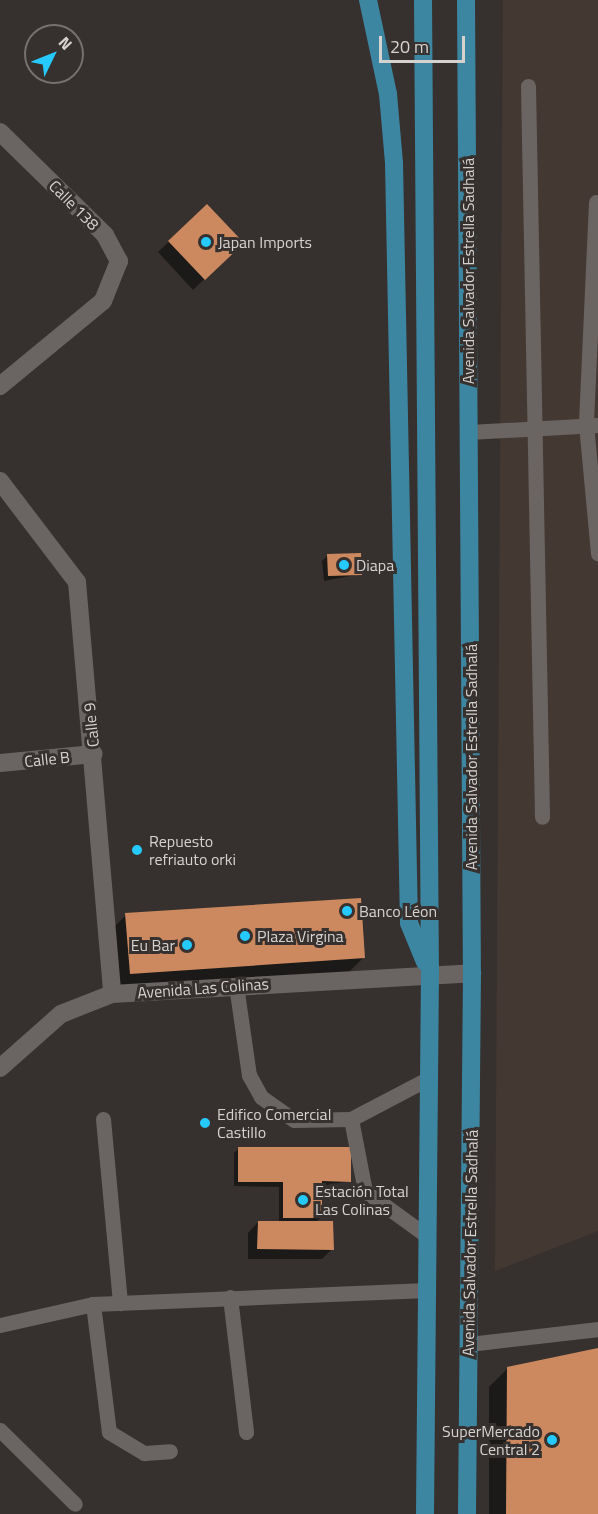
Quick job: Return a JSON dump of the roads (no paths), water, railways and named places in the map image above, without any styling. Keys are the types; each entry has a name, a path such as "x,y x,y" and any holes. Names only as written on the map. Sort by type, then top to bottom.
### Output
{"highway":[{"path":"368,0 388,94 394,163 409,923 429,972"},
{"path":"423,0 429,972 424,1514"},
{"name":"Avenida Salvador Estrella Sadhalá","path":"466,0 472,973 467,1514"}],"street":[{"name":"Calle 138","path":"0,132 105,235 119,261 103,301 0,386"},
{"name":"Calle 9","path":"0,481 77,582 94,754 112,994"},
{"name":"Calle B","path":"0,763 94,754"},
{"name":"Avenida Las Colinas","path":"0,1068 61,1014 112,994 429,972 472,973"}],"lane":[{"path":"528,86 531,428 542,817"},
{"path":"596,202 592,424 598,553"},
{"path":"469,432 592,424"},
{"path":"236,985 242,1053 261,1097 294,1120 351,1119 429,1078"},
{"path":"103,1119 120,1303"},
{"path":"351,1119 365,1191 427,1236"},
{"path":"0,1325 93,1304 427,1290"},
{"path":"230,1297 246,1432"},
{"path":"93,1304 109,1432 144,1453 170,1451"},
{"path":"469,1344 598,1329"},
{"path":"0,1430 75,1504"}],"place":[{"name":"Japan Imports","path":"206,242"},
{"name":"Diapa","path":"344,565"},
{"name":"Repuesto refriauto orki","path":"137,850"},
{"name":"Banco Léon","path":"347,911"},
{"name":"Plaza Virgina","path":"245,936"},
{"name":"Eu Bar","path":"187,945"},
{"name":"Edifico Comercial Castillo","path":"205,1123"},
{"name":"Estación Total Las Colinas","path":"303,1200"},
{"name":"SuperMercado Central 2","path":"552,1440"}]}
